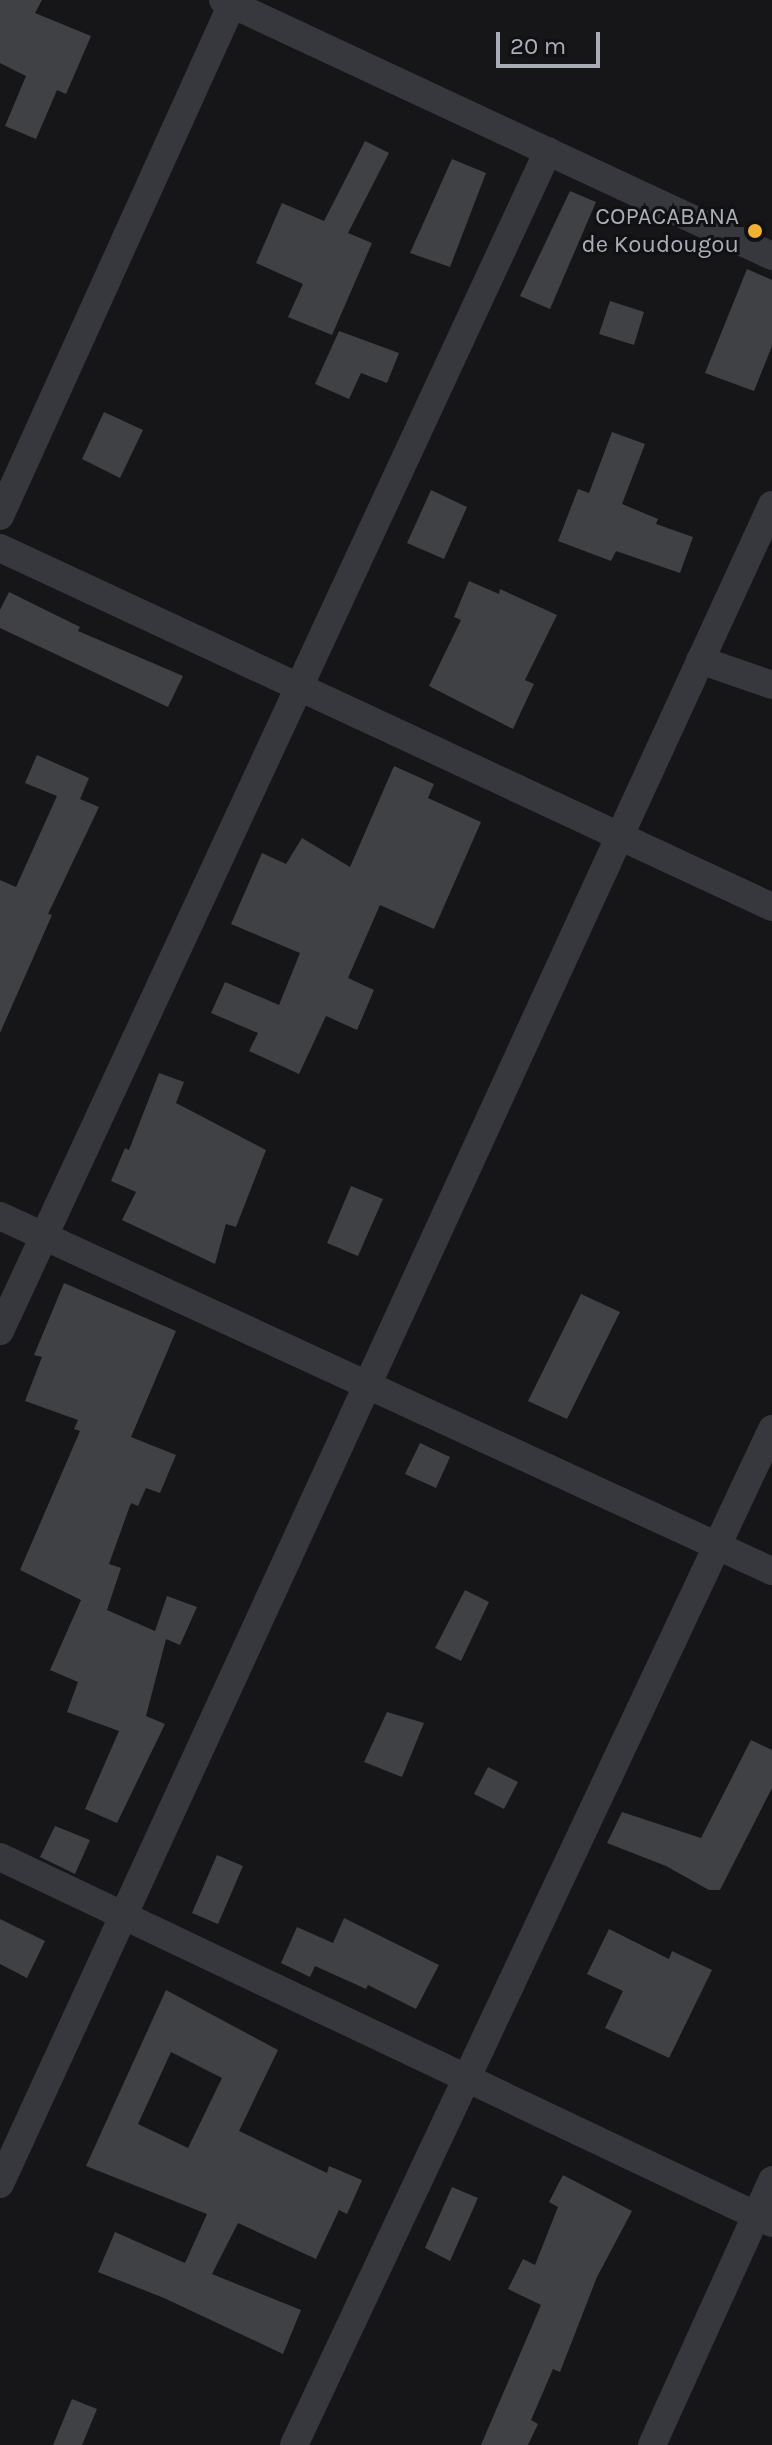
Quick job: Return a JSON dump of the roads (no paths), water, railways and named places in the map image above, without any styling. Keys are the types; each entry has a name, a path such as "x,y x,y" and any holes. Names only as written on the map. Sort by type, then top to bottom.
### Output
{"street":[{"path":"0,516 227,2 772,256"},
{"path":"0,1331 548,151"},
{"path":"0,2184 772,505"},
{"path":"0,548 772,907"},
{"path":"700,660 772,685"},
{"path":"0,1216 772,1571"},
{"path":"294,2445 772,1429"},
{"path":"0,1857 764,2219"},
{"path":"652,2445 764,2219 772,2180"}],"place":[{"name":"COPACABANA de Koudougou","path":"755,231"}]}
